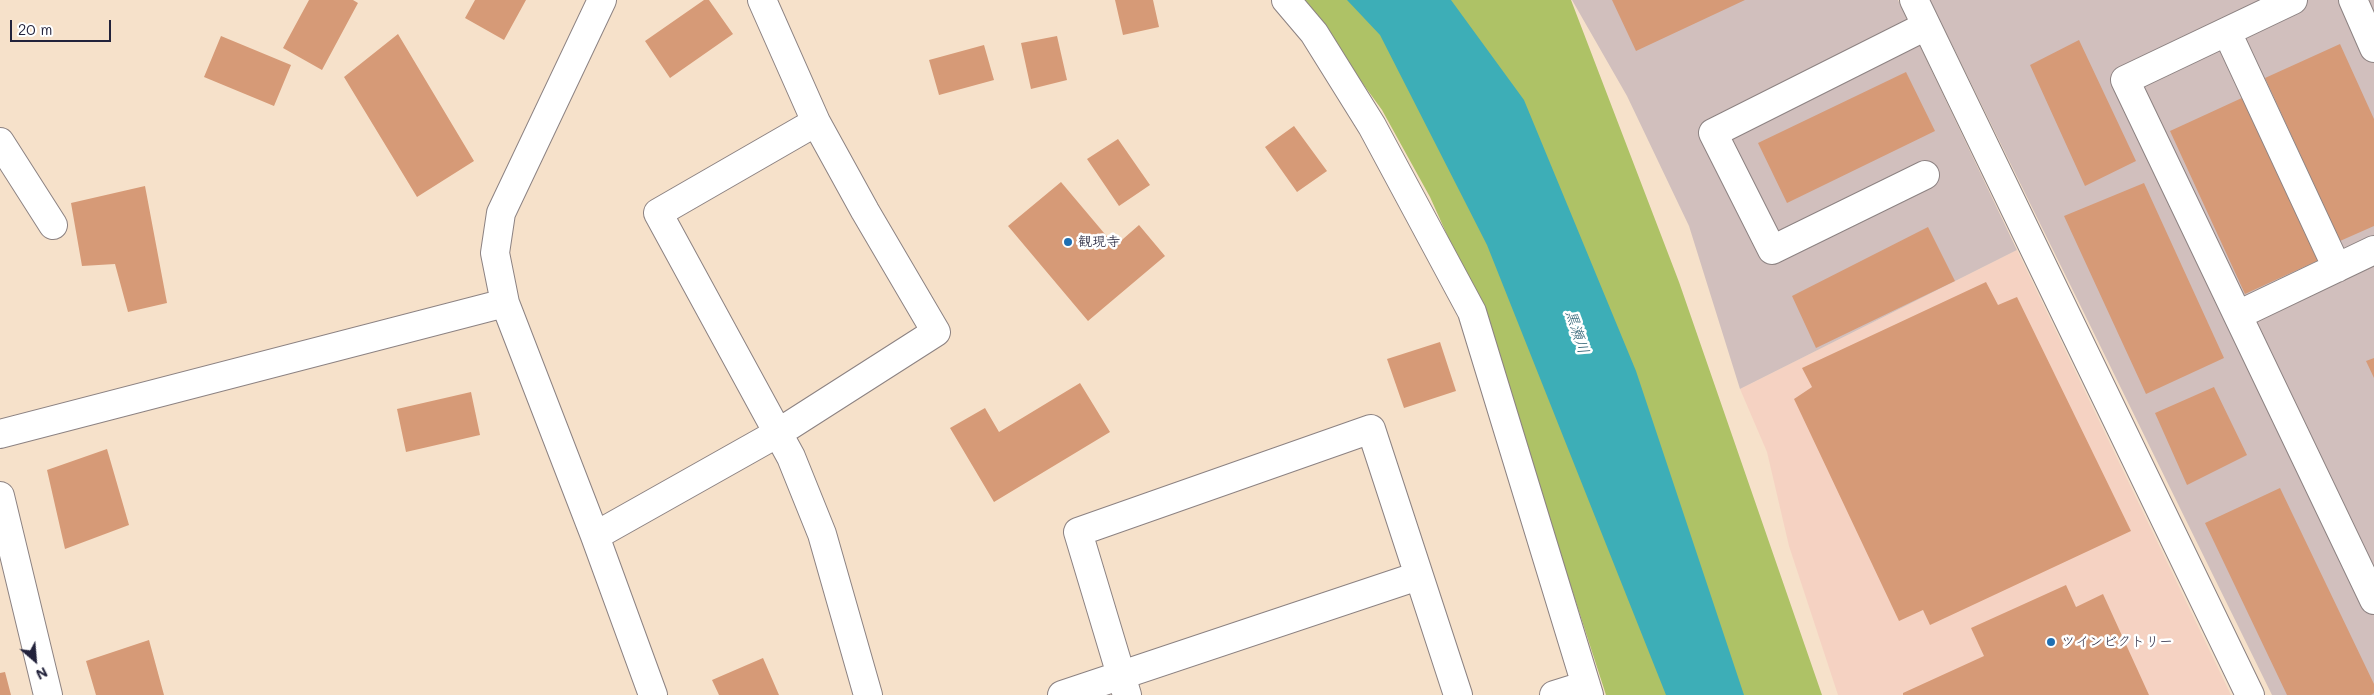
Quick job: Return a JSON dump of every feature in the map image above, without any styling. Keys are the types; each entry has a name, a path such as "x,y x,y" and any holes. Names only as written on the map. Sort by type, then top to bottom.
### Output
{"street":[{"path":"602,0 501,213 495,253 505,303 595,536 653,695"},
{"path":"595,536 778,433 936,332 865,211 816,122 762,0"},
{"path":"1286,0 1314,33 1372,126 1472,312 1588,690 1554,695"},
{"path":"1914,0 2250,695"},
{"path":"2294,0 2126,80 2374,600"},
{"path":"2353,0 2374,48"},
{"path":"1926,26 1713,134 1772,250 1926,175"},
{"path":"2227,32 2338,268"},
{"path":"816,122 658,213 791,457 822,534 868,695"},
{"path":"0,142 53,225"},
{"path":"2238,315 2374,250"},
{"path":"0,434 505,303"},
{"path":"1124,685 1078,532 1371,429 1458,695"},
{"path":"0,496 48,695"},
{"path":"1062,695 1124,685 1418,576"}],"shaded area":[{"path":"1572,0 1898,0 2017,250 1740,389 1689,226 1627,96"},
{"path":"1930,0 2374,0 2374,695 2272,695"},
{"path":"2017,250 2231,695 1838,695 1789,546 1767,452 1740,389"}],"green space":[{"path":"1302,0 1571,0 1679,282 1822,695 1606,695 1513,407 1471,288 1430,197 1382,110"}],"water":[{"name":"黒瀬川","path":"1347,0 1451,0 1524,100 1636,371 1744,695 1666,695 1487,245 1380,35"}],"building":[{"path":"309,0 353,0 358,3 322,70 283,48"},
{"path":"475,0 526,0 504,40 465,18"},
{"path":"704,0 709,0 733,34 670,78 645,41"},
{"path":"1115,0 1153,0 1159,27 1123,35"},
{"path":"1612,0 1745,0 1636,51"},
{"path":"398,34 474,161 417,197 344,77"},
{"path":"221,36 291,65 274,106 204,77"},
{"path":"1057,36 1067,80 1031,89 1021,43"},
{"path":"2079,40 2136,161 2085,186 2030,65"},
{"path":"2340,44 2374,119 2374,226 2340,241 2265,78"},
{"path":"984,45 994,80 939,95 929,60"},
{"path":"1906,72 1935,131 1787,203 1758,143"},
{"path":"2244,97 2319,260 2245,294 2170,131"},
{"path":"1294,126 1327,171 1297,192 1265,147"},
{"path":"1118,139 1150,185 1119,206 1087,159"},
{"path":"1061,182 1115,246 1139,225 1165,256 1088,321 1008,226"},
{"path":"2144,183 2224,358 2146,394 2064,216"},
{"path":"145,186 167,303 128,312 115,264 82,266 71,203"},
{"path":"1928,227 1955,281 1816,348 1792,296"},
{"path":"1986,282 1998,305 2017,297 2131,531 1930,625 1923,610 1899,621 1794,399 1812,387 1802,368"},
{"path":"1440,342 1456,391 1404,408 1387,359"},
{"path":"2374,358 2374,378 2366,361"},
{"path":"1080,383 1110,432 994,502 950,428 985,408 999,432"},
{"path":"2214,387 2247,455 2187,485 2155,413"},
{"path":"471,392 480,435 406,452 397,409"},
{"path":"107,449 129,525 65,549 47,470"},
{"path":"2280,488 2374,684 2374,693 2371,695 2287,695 2205,523"},
{"name":"ツインビクトリー","path":"2066,585 2076,607 2103,594 2149,695 1903,695 1903,693 1984,656 1971,628"},
{"path":"149,640 164,695 96,695 86,661"},
{"path":"763,658 779,695 719,695 712,680"},
{"path":"5,672 11,695 0,695 0,673"}],"place":[{"name":"観現寺","path":"1068,242"},
{"name":"ツインビクトリー","path":"2051,642"}]}
